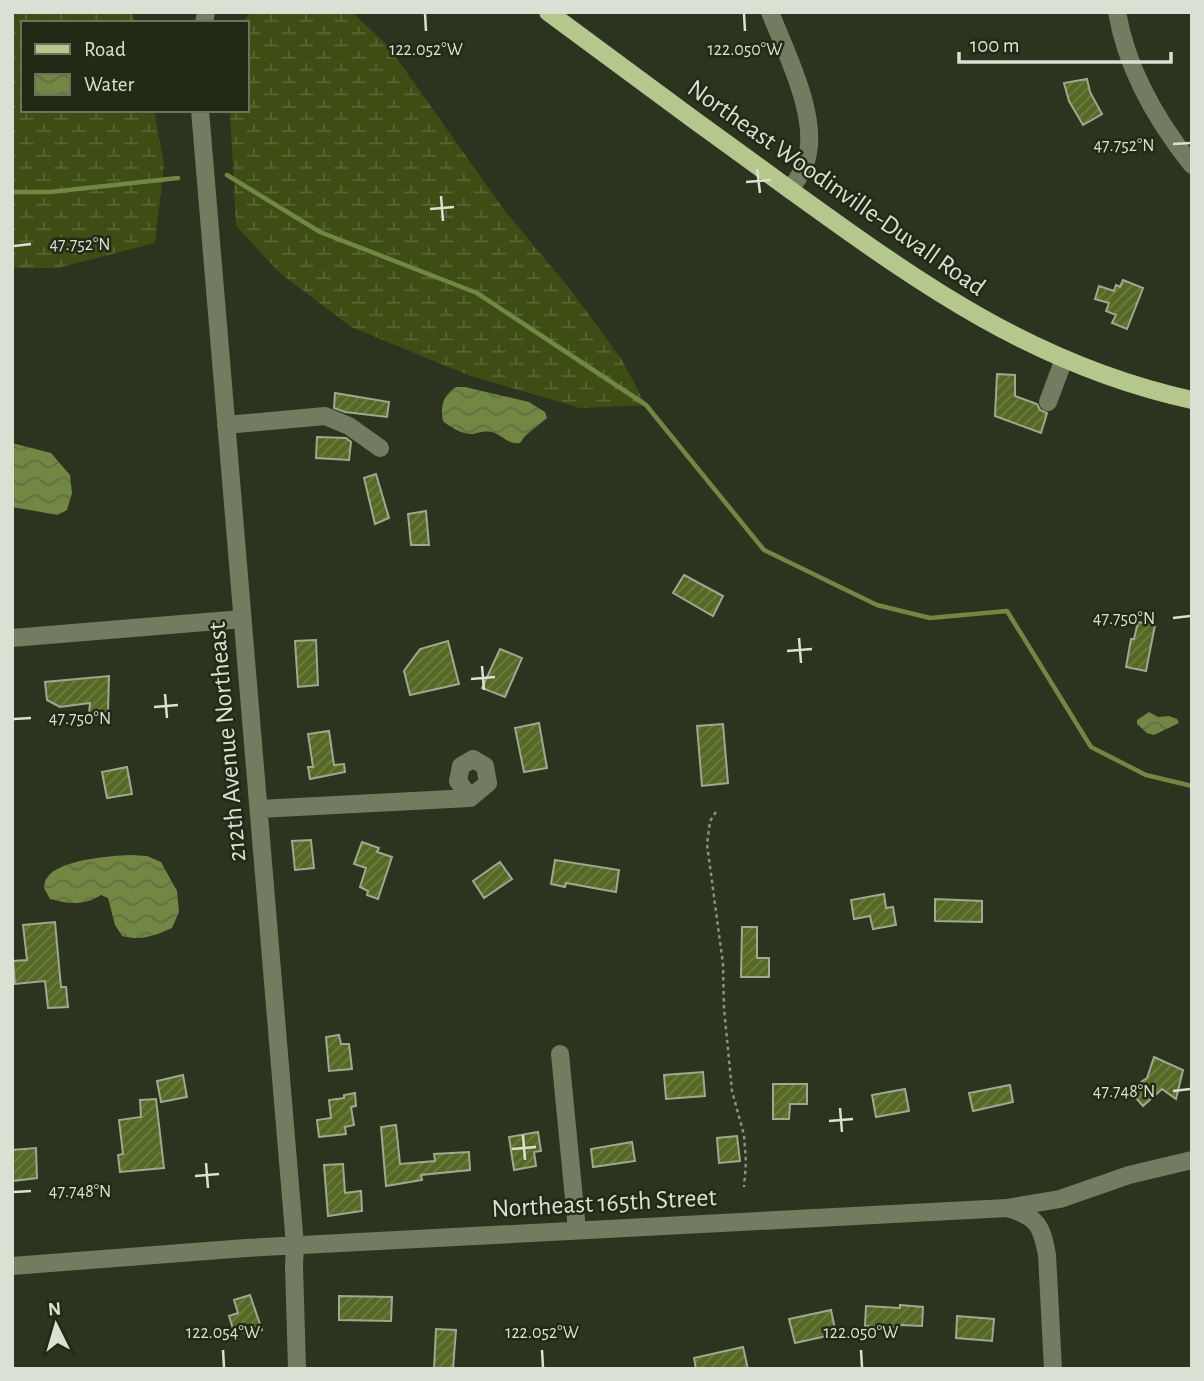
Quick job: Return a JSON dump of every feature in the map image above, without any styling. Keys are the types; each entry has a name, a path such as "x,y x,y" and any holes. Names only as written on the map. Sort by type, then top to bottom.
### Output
{"main road":[{"name":"Northeast Woodinville-Duvall Road","path":"548,12 790,190 943,297 1010,334 1064,359 1136,385 1192,400"}],"street":[{"path":"770,12 802,96 807,121 809,147 805,166 790,190"},
{"path":"1117,12 1121,37 1138,82 1178,149 1192,165"},
{"name":"212th Avenue Northeast","path":"200,112 295,1245 297,1369"},
{"path":"1048,402 1064,359"},
{"path":"226,425 325,416 349,426 380,448"},
{"path":"12,638 242,619"},
{"path":"259,809 470,798"},
{"path":"560,1054 577,1230"},
{"name":"Northeast 165th Street","path":"12,1266 295,1245 1007,1208 1060,1199 1129,1175 1192,1160"},
{"path":"1007,1208 1029,1216 1044,1237 1054,1369"}],"path":[{"path":"716,812 710,821 707,844 723,964 724,1008 732,1091 744,1135 747,1163 744,1187"}],"green space":[{"path":"12,12 132,12 134,21 21,21 21,112 154,112 164,165 155,243 58,268 12,268"},
{"path":"250,12 352,12 388,46 505,211 570,289 622,360 646,405 580,408 468,375 351,327 281,274 236,226 230,112 248,112 248,21 244,21"}],"water":[{"path":"456,387 529,402 545,412 547,418 520,443 510,442 492,432 461,432 443,421 442,416 445,398"},
{"path":"12,443 51,453 70,475 72,493 67,510 58,515 12,507"},
{"path":"1149,712 1158,717 1169,716 1177,719 1179,723 1154,735 1147,733 1137,724 1137,720"},
{"path":"147,856 161,862 177,891 179,912 172,928 148,937 122,936 115,925 108,898 101,895 82,902 64,902 50,899 44,888 46,879 62,867 86,860"}],"building":[{"path":"1087,79 1090,92 1102,114 1083,125 1069,101 1064,83"},
{"path":"1123,280 1143,288 1127,329 1112,323 1116,315 1106,311 1109,303 1095,299 1099,286 1114,291 1116,285 1120,287"},
{"path":"997,374 1015,375 1015,396 1037,404 1040,410 1047,413 1041,433 995,416"},
{"path":"335,393 389,402 387,417 345,412 334,408"},
{"path":"317,437 346,438 351,442 349,460 316,458"},
{"path":"376,474 389,518 375,524 364,478"},
{"path":"426,511 429,545 411,545 408,514"},
{"path":"684,575 723,596 713,616 673,593"},
{"path":"1138,622 1155,625 1146,671 1126,667 1131,639 1134,639"},
{"path":"316,640 318,685 298,687 295,641"},
{"path":"448,641 459,684 410,695 404,671 420,649"},
{"path":"500,649 522,658 505,697 482,688"},
{"path":"109,676 108,712 89,713 90,703 60,707 47,700 45,682"},
{"path":"539,723 547,768 524,772 515,728"},
{"path":"723,724 728,783 702,786 697,726"},
{"path":"329,731 334,765 344,764 345,772 310,779 308,767 313,767 308,734"},
{"path":"127,767 132,794 107,798 102,772"},
{"path":"311,840 314,868 295,870 292,841"},
{"path":"362,842 379,848 377,852 392,857 378,899 367,895 368,891 360,887 366,868 354,864"},
{"path":"555,860 619,870 616,892 566,883 565,887 551,884"},
{"path":"500,862 512,879 484,898 473,881"},
{"path":"884,894 886,908 893,907 896,925 873,929 870,916 854,919 851,900"},
{"path":"935,899 982,901 982,922 935,921"},
{"path":"55,922 61,987 66,987 68,1007 48,1008 45,981 15,984 13,961 27,960 23,925"},
{"path":"742,927 757,927 757,958 769,958 769,977 741,977"},
{"path":"339,1035 341,1044 349,1044 352,1069 329,1071 326,1037"},
{"path":"1154,1057 1183,1070 1176,1099 1162,1089 1143,1106 1129,1090 1147,1078"},
{"path":"703,1072 705,1096 666,1099 664,1075"},
{"path":"183,1075 187,1097 161,1102 157,1081"},
{"path":"773,1084 807,1084 807,1104 790,1104 789,1119 773,1119"},
{"path":"1010,1085 1013,1102 973,1111 969,1093"},
{"path":"905,1089 909,1111 876,1117 872,1095"},
{"path":"355,1093 356,1106 351,1107 354,1125 345,1127 346,1134 319,1137 317,1120 331,1118 329,1100"},
{"path":"156,1099 164,1168 120,1172 118,1155 123,1154 119,1120 141,1117 140,1100"},
{"path":"396,1125 400,1164 435,1161 434,1154 469,1152 470,1170 421,1175 422,1180 386,1186 381,1127"},
{"path":"538,1132 541,1151 534,1152 536,1166 514,1170 509,1137"},
{"path":"737,1136 740,1161 719,1163 717,1138"},
{"path":"632,1142 635,1161 593,1167 591,1149"},
{"path":"36,1148 37,1178 12,1181 12,1150"},
{"path":"343,1164 345,1193 361,1191 362,1211 328,1216 324,1165"},
{"path":"250,1295 262,1330 245,1334 243,1326 233,1329 229,1316 238,1313 234,1300"},
{"path":"339,1296 392,1297 391,1321 339,1320"},
{"path":"900,1305 923,1307 922,1326 865,1326 866,1306 900,1308"},
{"path":"831,1310 836,1334 795,1343 789,1319"},
{"path":"957,1316 994,1319 992,1341 956,1338"},
{"path":"436,1329 456,1330 453,1369 434,1369"},
{"path":"743,1347 748,1369 696,1369 694,1358"}],"waterway":[{"path":"227,175 320,232 477,293 646,405 764,550 877,605 930,618 1007,611 1091,747 1146,775 1192,786"},
{"path":"12,192 50,192 178,178"}]}
